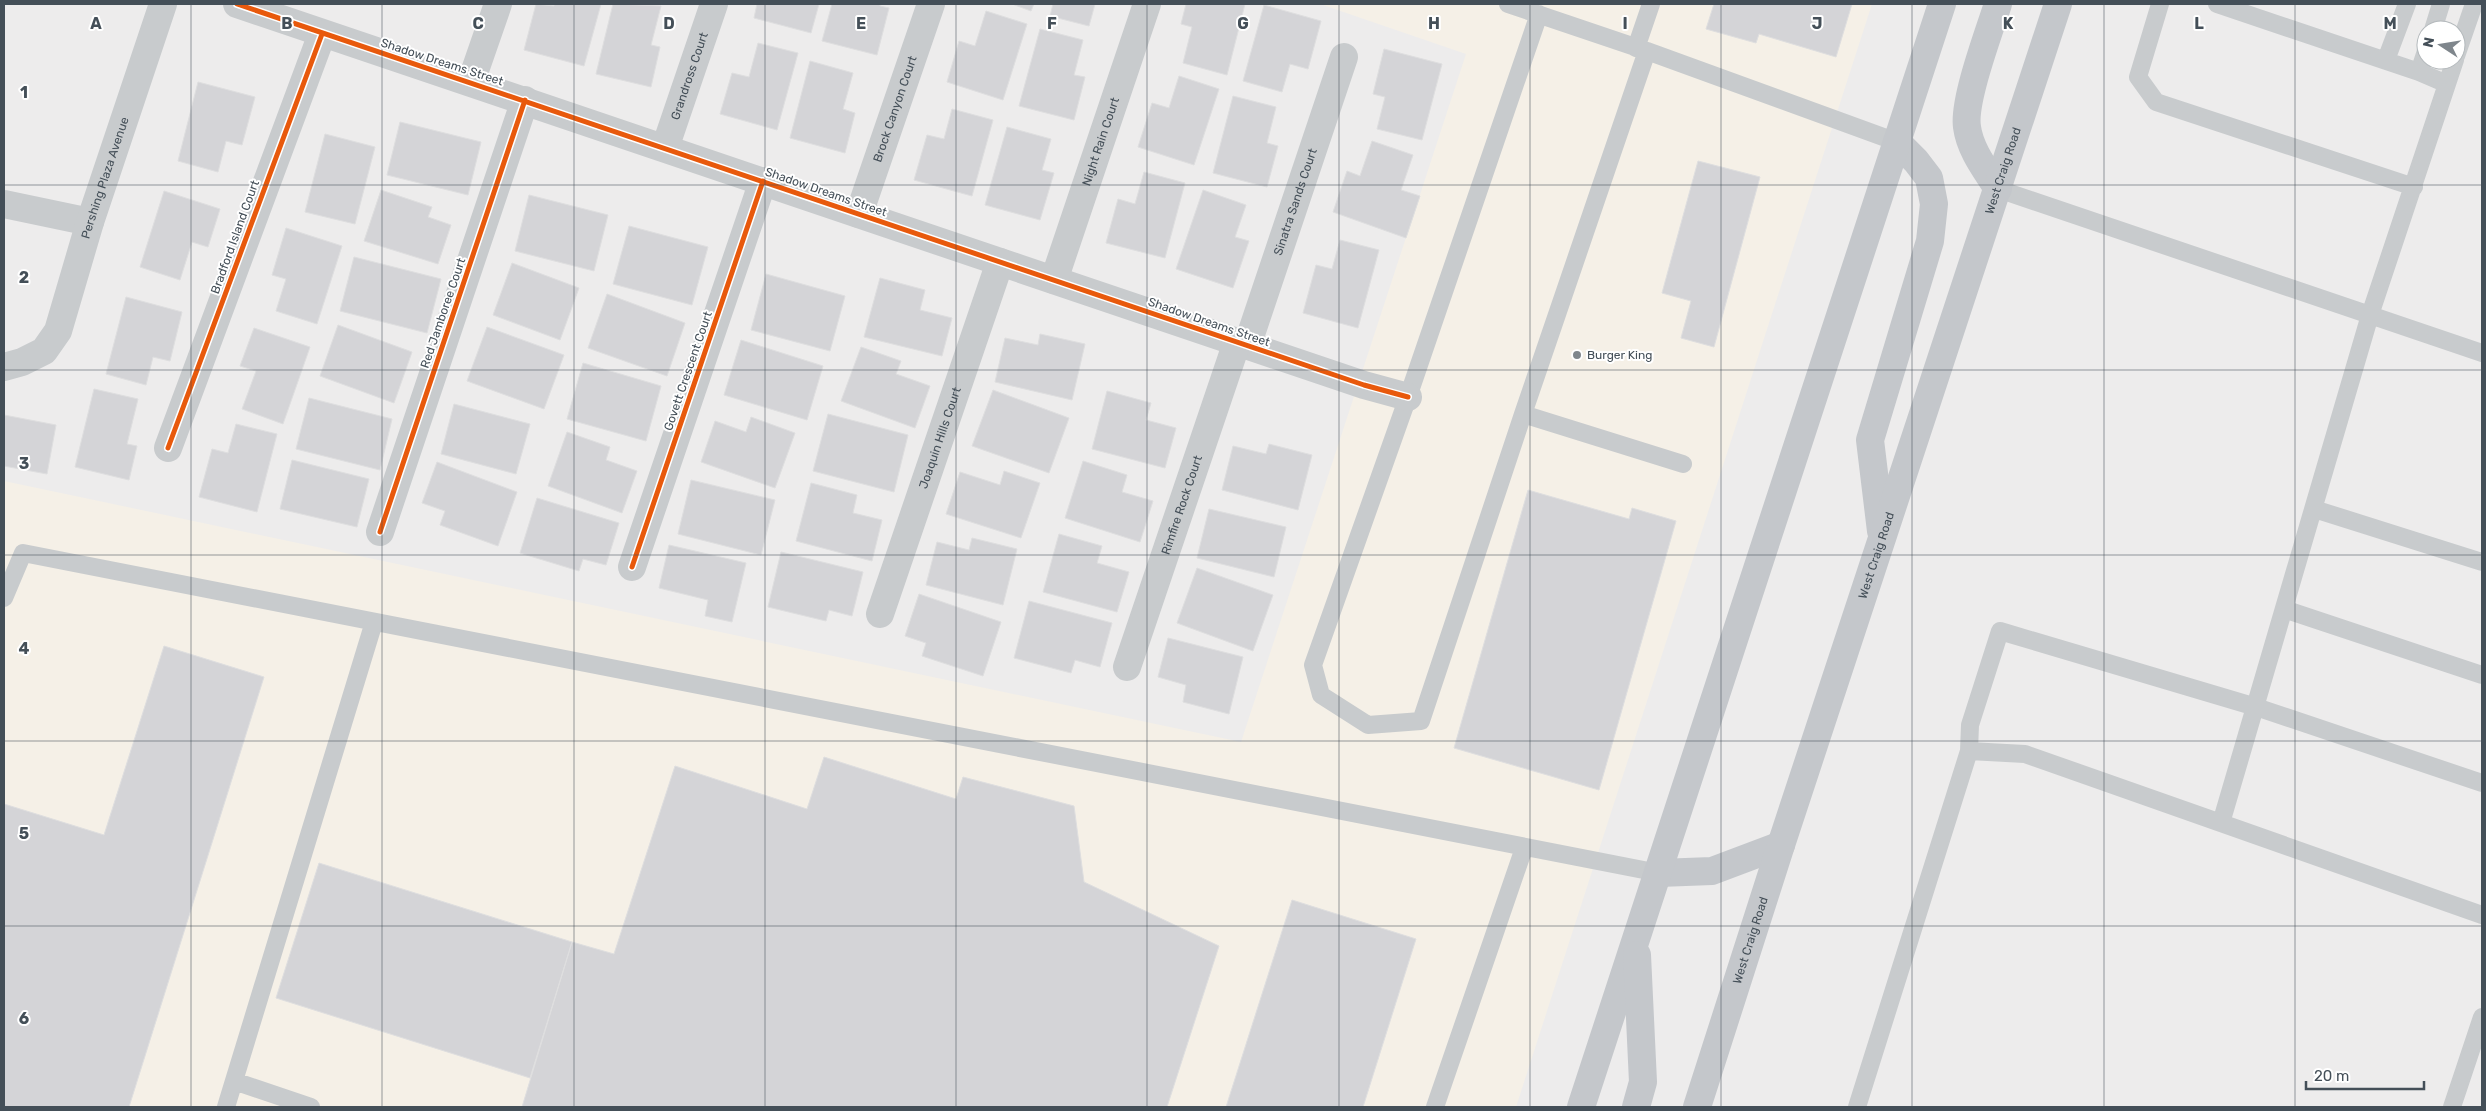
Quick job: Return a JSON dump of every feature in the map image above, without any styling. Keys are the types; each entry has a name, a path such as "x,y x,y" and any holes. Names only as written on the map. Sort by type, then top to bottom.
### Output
{"main road":[{"path":"1581,1107 1942,4"},
{"path":"1998,4 1968,102 1967,127 1977,157 1998,189"},
{"name":"West Craig Road","path":"1697,1107 1781,845 2058,4"},
{"path":"1882,538 1870,440 1930,241 1934,204 1929,178 1916,161 1897,142"},
{"path":"1659,873 1712,871 1781,845"},
{"path":"1636,939 1644,1082 1636,1107"}],"street":[{"name":"Pershing Plaza Avenue","path":"4,367 22,362 44,351 58,331 90,222 163,4"},
{"name":"Shadow Dreams Street","path":"237,4 322,34 526,100 1364,385 1408,397"},
{"path":"471,82 498,4"},
{"name":"Grandross Court","path":"665,148 714,4"},
{"name":"Brock Canyon Court","path":"859,214 931,4"},
{"name":"Night Rain Court","path":"1054,280 1147,4"},
{"name":"Bradford Island Court","path":"168,448 322,34"},
{"name":"Sinatra Sands Court","path":"1242,344 1344,57"},
{"name":"Red Jamboree Court","path":"380,532 526,100"},
{"name":"Govett Crescent Court","path":"632,567 763,181"},
{"path":"4,204 90,222"},
{"name":"Joaquin Hills Court","path":"880,614 1000,262"},
{"name":"Rimfire Rock Court","path":"1127,667 1242,344"}],"lane":[{"path":"1508,4 1897,142"},
{"path":"1539,14 1408,397 1313,665 1320,695 1368,725 1421,721 1642,50 1651,4"},
{"path":"2160,4 2138,78 2156,102 2414,187"},
{"path":"2217,4 2386,60 2447,84"},
{"path":"2386,60 2407,4"},
{"path":"2436,20 2442,4"},
{"path":"2466,27 2474,4"},
{"path":"2221,823 2370,315 2452,70"},
{"path":"1998,189 2482,353"},
{"path":"1523,414 1682,464"},
{"path":"2314,509 2482,562"},
{"path":"4,598 23,553 1659,873"},
{"path":"2284,609 2482,675"},
{"path":"226,1107 374,622"},
{"path":"1857,1107 1969,751 1970,725 2000,631 2256,706 2482,783"},
{"path":"1969,751 2025,754 2482,915"},
{"path":"1435,1107 1524,848"},
{"path":"2452,1107 2482,1017"},
{"path":"234,1081 311,1107"}],"shaded area":[{"path":"1320,4 1872,4 1516,1107 4,1107 4,481 1241,742 1466,54"}],"building":[{"path":"536,4 554,6 554,4 601,4 584,66 524,50"},
{"path":"613,4 661,6 651,45 660,47 651,87 596,74"},
{"path":"757,4 819,4 811,33 754,18"},
{"path":"832,4 880,4 880,6 889,8 877,55 822,41"},
{"path":"1012,4 1034,4 1031,11"},
{"path":"1053,4 1095,4 1089,26 1050,16"},
{"path":"1186,4 1245,4 1227,75 1183,63 1192,27 1181,24"},
{"path":"1714,4 1852,4 1836,57 1759,34 1756,43 1706,29"},
{"path":"1264,5 1321,21 1308,69 1290,64 1282,92 1243,81"},
{"path":"986,11 1027,24 1003,100 947,82 959,41 975,46"},
{"path":"1040,29 1083,40 1074,75 1085,77 1074,120 1019,106"},
{"path":"758,43 798,53 777,130 720,114 732,73 749,77"},
{"path":"1384,49 1442,64 1422,140 1377,129 1385,97 1373,94"},
{"path":"810,61 853,73 843,109 855,113 845,153 790,138"},
{"path":"1179,76 1219,89 1194,165 1138,147 1152,103 1169,108"},
{"path":"198,82 255,97 242,145 226,141 218,172 178,161"},
{"path":"1233,96 1276,107 1267,143 1278,146 1267,187 1213,173"},
{"path":"952,109 993,120 972,196 914,180 927,135 944,139"},
{"path":"400,122 481,142 468,195 387,175"},
{"path":"1007,127 1051,139 1042,170 1054,173 1040,220 985,205"},
{"path":"325,134 375,147 355,224 305,212"},
{"path":"1372,141 1413,155 1401,190 1420,196 1406,238 1333,212 1347,171 1360,176"},
{"path":"1698,161 1760,177 1714,347 1681,338 1691,301 1662,293"},
{"path":"1144,172 1185,183 1165,258 1106,243 1118,199 1135,204"},
{"path":"381,190 432,207 428,217 451,225 438,264 364,241"},
{"path":"1203,190 1246,205 1235,237 1249,241 1233,288 1176,269"},
{"path":"164,191 220,209 208,247 192,242 180,280 140,267"},
{"path":"529,195 608,215 594,271 515,251"},
{"path":"629,226 708,247 692,305 613,284"},
{"path":"286,228 342,246 317,324 276,311 286,279 272,275"},
{"path":"1340,240 1379,250 1358,328 1303,313 1316,265 1332,269"},
{"path":"354,257 441,279 427,333 340,311"},
{"path":"512,263 579,288 560,340 493,315"},
{"path":"766,274 845,296 830,351 751,330"},
{"path":"880,278 925,290 920,310 952,318 942,356 864,337"},
{"path":"607,294 685,323 667,376 588,348"},
{"path":"126,297 182,312 170,361 153,357 146,385 106,374"},
{"path":"338,325 412,352 394,403 320,376"},
{"path":"487,327 564,355 544,409 467,381"},
{"path":"254,328 310,347 283,424 242,409 256,371 240,366"},
{"path":"1040,334 1085,344 1072,400 995,382 1005,338 1038,345"},
{"path":"741,340 823,366 807,420 724,395"},
{"path":"861,347 901,361 896,374 930,386 915,428 841,401"},
{"path":"583,363 661,386 646,441 567,419"},
{"path":"94,389 138,399 127,444 137,446 129,480 75,467"},
{"path":"993,390 1069,418 1049,473 972,446"},
{"path":"1107,391 1151,403 1146,420 1176,428 1165,468 1092,449"},
{"path":"309,398 392,419 380,470 296,449"},
{"path":"454,404 530,424 516,474 441,454"},
{"path":"828,414 908,435 894,492 813,471"},
{"path":"4,415 56,425 47,474 4,466"},
{"path":"751,417 795,433 775,488 701,462 715,421 746,432"},
{"path":"236,424 277,434 257,512 199,497 212,449 228,453"},
{"path":"567,432 610,447 606,460 637,471 622,513 548,486"},
{"path":"1269,444 1312,455 1298,510 1222,490 1233,446 1266,454"},
{"path":"292,460 369,479 357,527 280,509"},
{"path":"1083,461 1127,475 1122,492 1153,501 1140,542 1065,518"},
{"path":"437,462 517,492 498,546 440,525 445,511 422,503"},
{"path":"1004,471 1040,483 1021,538 946,514 960,472 1000,485"},
{"path":"691,480 775,500 761,555 678,534"},
{"path":"811,483 857,495 853,513 882,520 872,561 796,541"},
{"path":"1528,490 1629,519 1632,508 1676,521 1599,790 1454,748"},
{"path":"537,498 619,523 606,565 583,559 579,571 520,553"},
{"path":"1209,509 1286,527 1274,577 1197,558"},
{"path":"1059,534 1102,546 1097,563 1129,572 1117,612 1043,592"},
{"path":"972,538 1017,549 1003,605 926,585 937,542 969,550"},
{"path":"669,545 746,563 732,622 705,616 708,600 659,588"},
{"path":"781,552 863,572 852,616 829,610 826,621 768,607"},
{"path":"1197,568 1273,595 1253,651 1177,623"},
{"path":"919,594 1001,622 983,676 922,656 926,643 905,636"},
{"path":"1029,601 1112,623 1100,667 1075,660 1071,673 1014,658"},
{"path":"1168,638 1243,657 1229,714 1183,702 1186,685 1158,677"},
{"path":"164,646 264,677 129,1107 4,1107 4,804 104,835"},
{"path":"824,757 956,799 963,777 1074,806 1084,882 1219,946 1167,1107 522,1107 572,942 614,954 675,766 807,809"},
{"path":"319,863 572,942 530,1078 276,998"},
{"path":"1292,900 1416,939 1363,1107 1226,1107"}],"cycle path":[{"path":"237,4 1364,385 1408,397"},
{"path":"168,448 322,34"},
{"path":"380,532 525,100"},
{"path":"632,567 763,181"}],"place":[{"name":"Burger King","path":"1577,355"}]}
